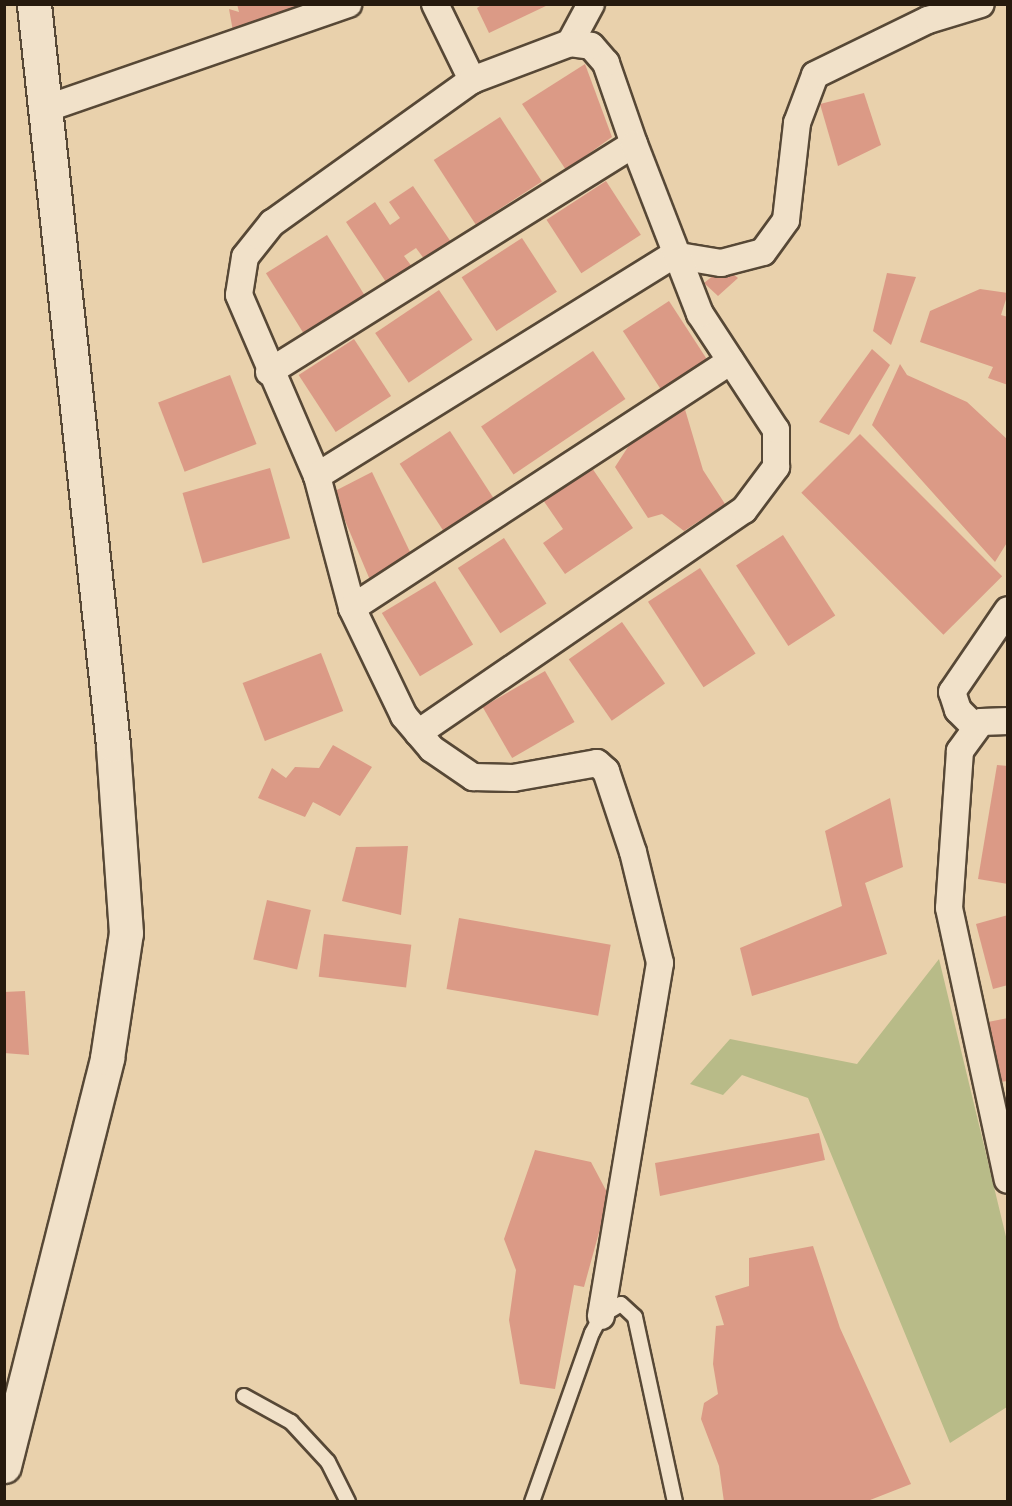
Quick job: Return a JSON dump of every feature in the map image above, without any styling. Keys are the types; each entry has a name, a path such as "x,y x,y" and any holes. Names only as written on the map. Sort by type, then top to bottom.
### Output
{"main road":[{"path":"5,1458 107,1058 126,933 113,745 34,4"}],"street":[{"path":"45,109 348,4"},
{"path":"435,4 472,80"},
{"path":"570,43 591,4"},
{"path":"317,476 673,255 733,263 771,246 786,220 797,123 815,75 928,20 981,4"},
{"path":"418,733 744,510 770,483 780,449 776,430 700,314 673,255 606,63 591,46 570,43 472,80 272,223 254,243 238,277 239,295 270,372 317,476 352,608 404,716 418,733 440,756 473,777 513,778 597,763 606,771 633,852 660,963 601,1316"},
{"path":"270,372 634,144"},
{"path":"352,608 730,361"},
{"path":"975,727 954,704 952,692 1008,610"},
{"path":"1008,721 988,720 975,727 957,760 949,908 959,975 1008,1180"}],"lane":[{"path":"532,1502 601,1316 621,1304 635,1317 675,1502"},
{"path":"244,1396 291,1422 328,1461 348,1502"}],"green space":[{"path":"939,959 1008,1245 1007,1407 950,1443 808,1098 742,1075 723,1095 690,1084 730,1039 857,1064"}],"building":[{"path":"237,4 299,4 303,14 234,37 229,9 239,12"},
{"path":"483,4 550,4 489,33 477,8"},
{"path":"585,64 612,137 566,170 522,104"},
{"path":"864,93 881,145 838,166 820,104"},
{"path":"500,117 542,182 476,225 434,160"},
{"path":"606,181 641,235 581,273 546,220"},
{"path":"413,186 451,242 425,260 416,248 404,256 413,268 388,285 346,222 375,202 390,225 400,218 389,202"},
{"path":"327,235 365,295 304,333 266,273"},
{"path":"522,238 557,292 496,331 462,277"},
{"path":"724,267 738,278 718,296 704,283"},
{"path":"887,273 916,277 891,345 873,331"},
{"path":"980,289 1008,293 1001,315 1008,317 1008,385 988,378 993,367 920,342 930,311"},
{"path":"439,290 473,340 409,383 375,333"},
{"path":"669,301 711,366 665,396 623,331"},
{"path":"354,339 391,396 336,432 299,375"},
{"path":"872,349 890,365 849,435 819,422"},
{"path":"593,351 625,399 514,475 481,426"},
{"path":"900,364 907,375 967,402 1008,440 1008,541 995,562 872,425"},
{"path":"230,375 257,444 185,472 158,403"},
{"path":"684,406 703,470 725,504 684,531 662,514 648,518 615,467 635,436"},
{"path":"450,431 494,499 444,532 400,464"},
{"path":"860,434 1002,576 943,635 801,493"},
{"path":"270,468 290,538 203,563 183,493"},
{"path":"592,468 633,528 565,574 543,543 563,529 543,500"},
{"path":"372,472 411,554 370,580 333,492"},
{"path":"783,535 835,616 788,646 736,565"},
{"path":"504,538 546,603 500,633 458,568"},
{"path":"700,568 756,654 704,687 648,602"},
{"path":"435,581 473,644 420,676 382,613"},
{"path":"622,622 665,683 612,721 569,659"},
{"path":"321,653 343,711 265,741 243,683"},
{"path":"545,671 574,722 512,758 483,707"},
{"path":"333,745 372,767 340,816 313,802 305,817 258,798 272,768 286,778 295,767 319,768"},
{"path":"997,765 1008,766 1008,884 978,879"},
{"path":"890,798 903,867 865,883 887,954 752,996 740,948 842,906 825,831"},
{"path":"408,846 401,915 342,901 356,847"},
{"path":"267,900 311,910 297,970 253,959"},
{"path":"1008,915 1008,985 993,989 976,924"},
{"path":"459,918 611,945 598,1016 446,989"},
{"path":"324,934 411,945 406,987 319,977"},
{"path":"25,991 29,1055 4,1053 4,992"},
{"path":"1008,1018 1008,1081 999,1082 988,1022"},
{"path":"819,1133 825,1160 660,1196 655,1163"},
{"path":"535,1150 591,1162 609,1196 584,1287 574,1285 555,1389 520,1384 509,1320 516,1270 504,1239"},
{"path":"813,1246 840,1328 911,1484 865,1502 724,1502 719,1466 701,1419 704,1403 718,1394 713,1364 716,1326 724,1325 715,1296 749,1286 749,1258"}]}
